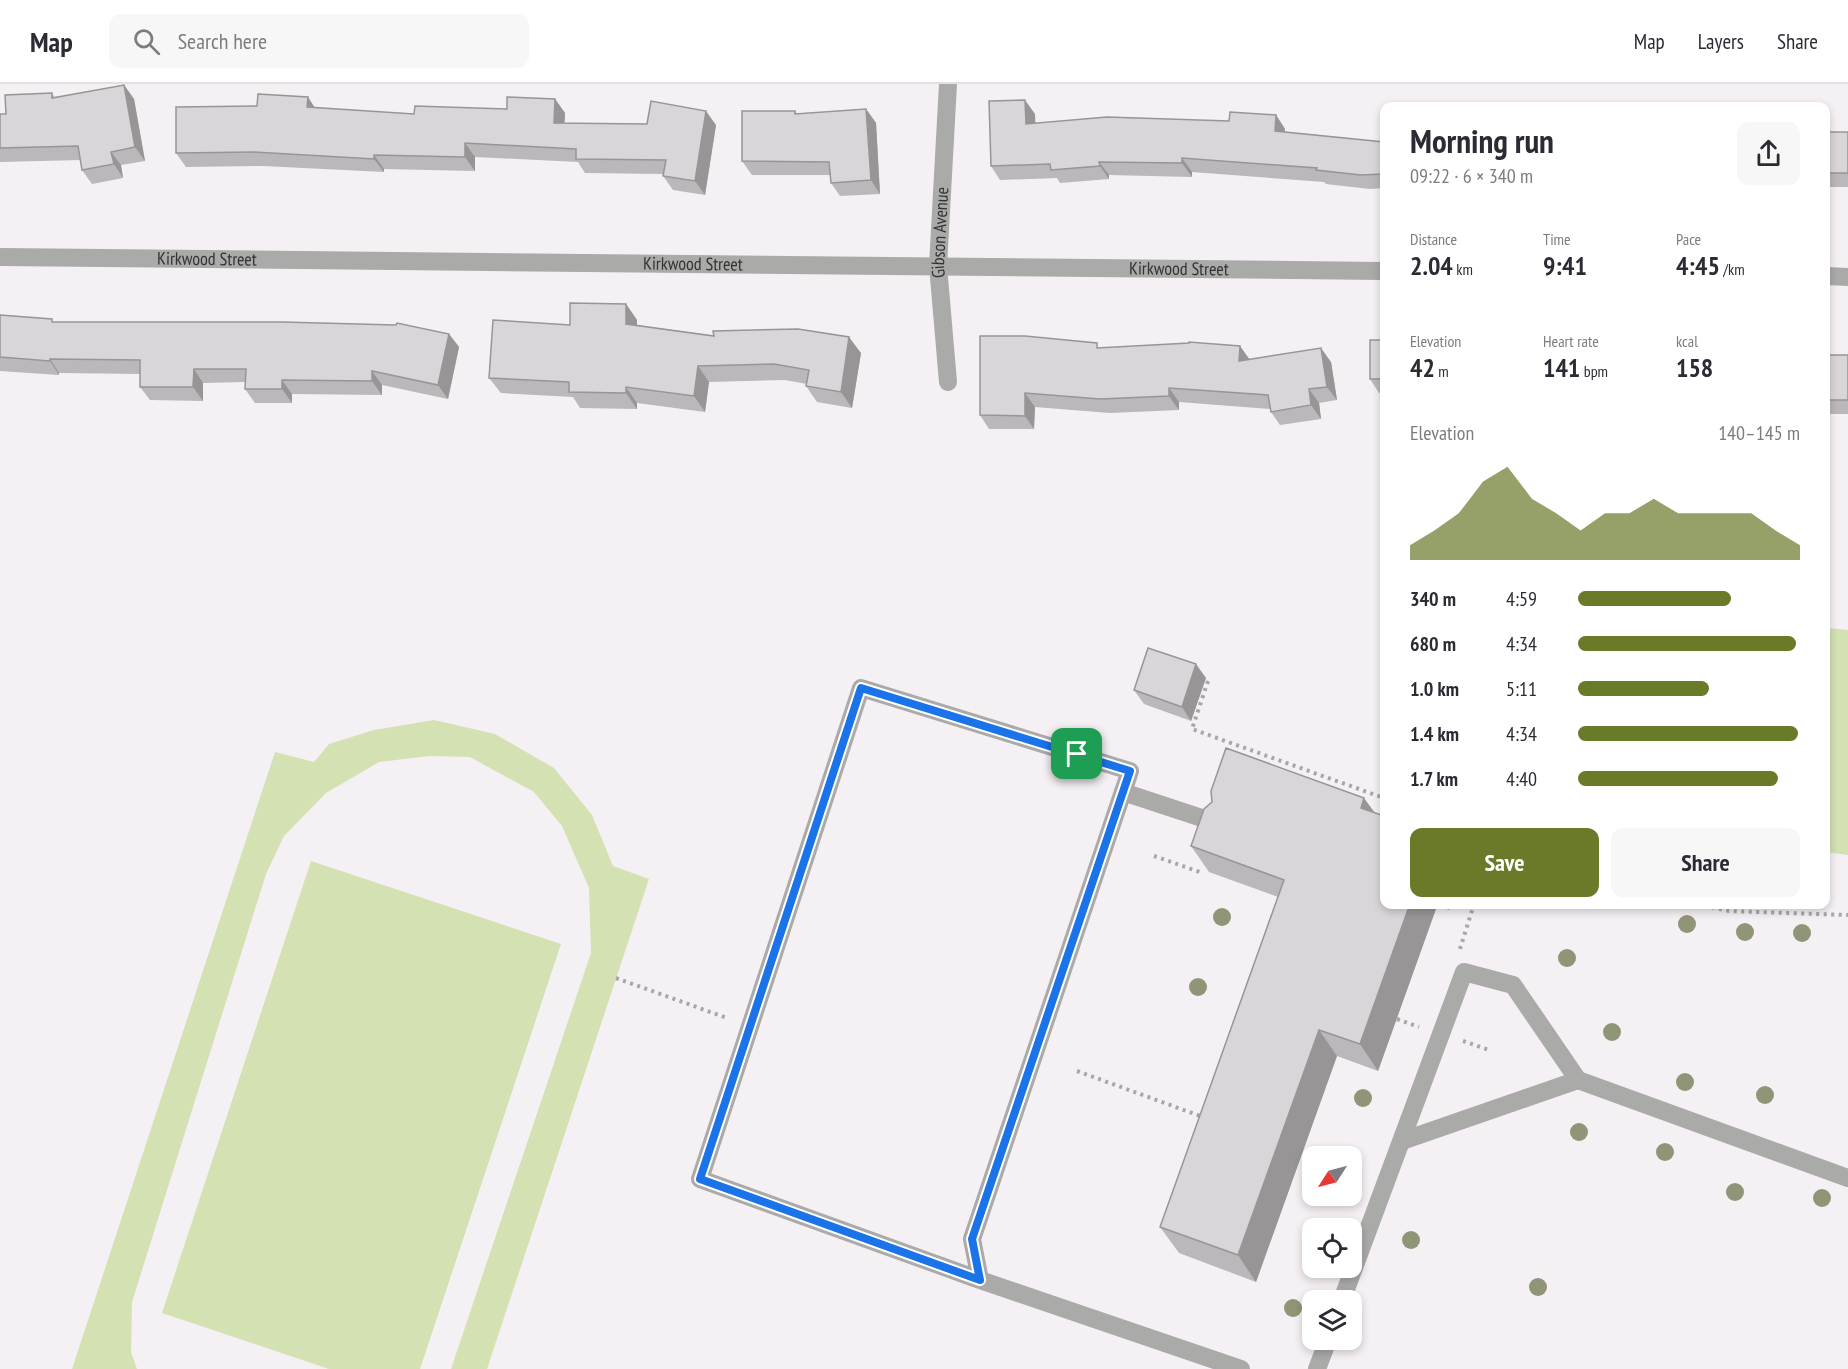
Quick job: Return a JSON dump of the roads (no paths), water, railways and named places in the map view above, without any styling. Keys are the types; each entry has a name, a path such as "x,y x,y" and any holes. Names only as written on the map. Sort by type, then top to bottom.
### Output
{"street":[{"name":"Gibson Avenue","path":"948,84 938,266 948,382"},
{"name":"Kirkwood Street","path":"0,257 1380,271"},
{"path":"1830,276 1848,277"},
{"path":"980,1280 972,1239 1130,771 861,688 700,1179 980,1280 1241,1369"},
{"path":"1122,792 1220,824"},
{"path":"1346,1290 1464,972 1513,985 1578,1080 1848,1178"},
{"path":"1402,1141 1578,1080"},
{"path":"1317,1369 1324,1350"}]}
